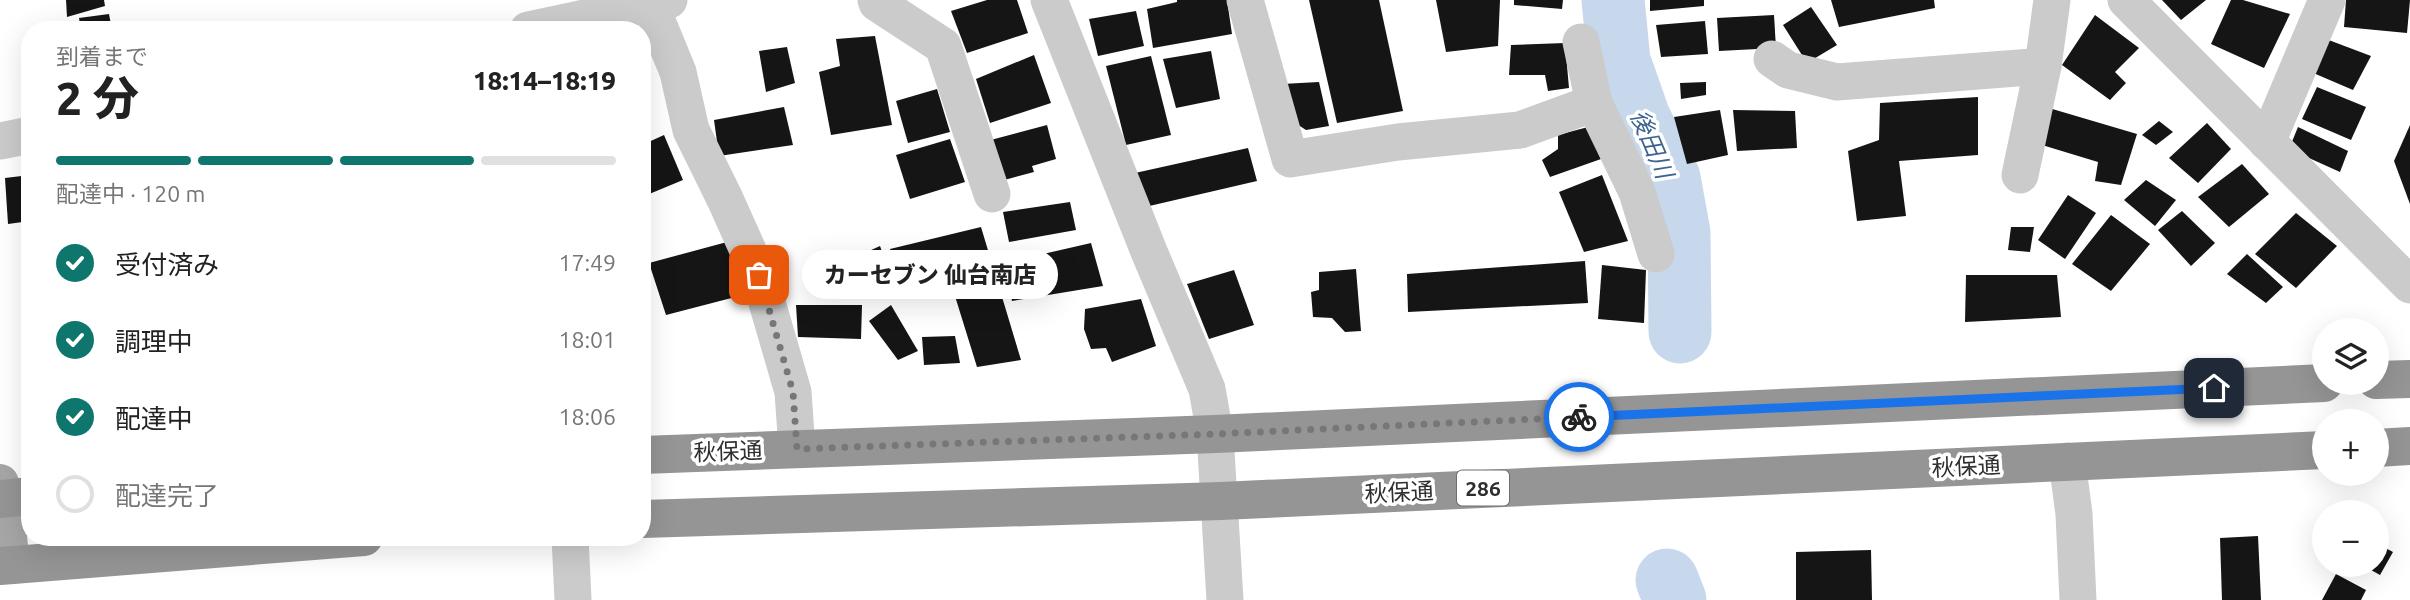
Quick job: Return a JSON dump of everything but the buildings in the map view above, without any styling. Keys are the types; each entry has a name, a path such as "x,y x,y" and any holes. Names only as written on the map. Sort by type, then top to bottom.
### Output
{"highway":[{"path":"2389,380 2410,379"},
{"name":"秋保通","path":"651,454 1215,434 2312,384"},
{"path":"2389,447 2410,446"},
{"name":"秋保通","path":"651,519 1220,501 2312,451"},
{"path":"5,566 253,546"}],"main road":[{"path":"5,566 8,495"}],"street":[{"path":"876,0 943,46 992,194"},
{"path":"1049,0 1207,389 1215,434 1225,600"},
{"path":"1245,0 1290,159 1398,142 1520,130 1594,103"},
{"path":"2020,175 2043,66 2052,0"},
{"path":"2126,0 2410,285"},
{"path":"2267,142 2328,0"},
{"path":"576,21 642,3 678,72 691,130 726,199 759,275 793,392 797,449"},
{"path":"1581,42 1594,103 1637,192 1656,254"},
{"path":"1772,59 1788,71 1837,82 2043,66"},
{"path":"0,141 21,137"},
{"path":"2067,461 2074,514 2078,600"},
{"path":"570,546 573,600"}],"waterway":[{"name":"後田川","path":"1613,0 1619,61 1639,118 1669,178 1679,233 1680,332"},
{"name":"後田川","path":"1667,580 1675,600"}],"way so far":[{"path":"759,275 793,392 797,449 1215,434 1579,417"}],"place":[{"name":"カーセブン 仙台南店","path":"759,275"}],"route":[{"path":"1579,417 2214,388"}]}
